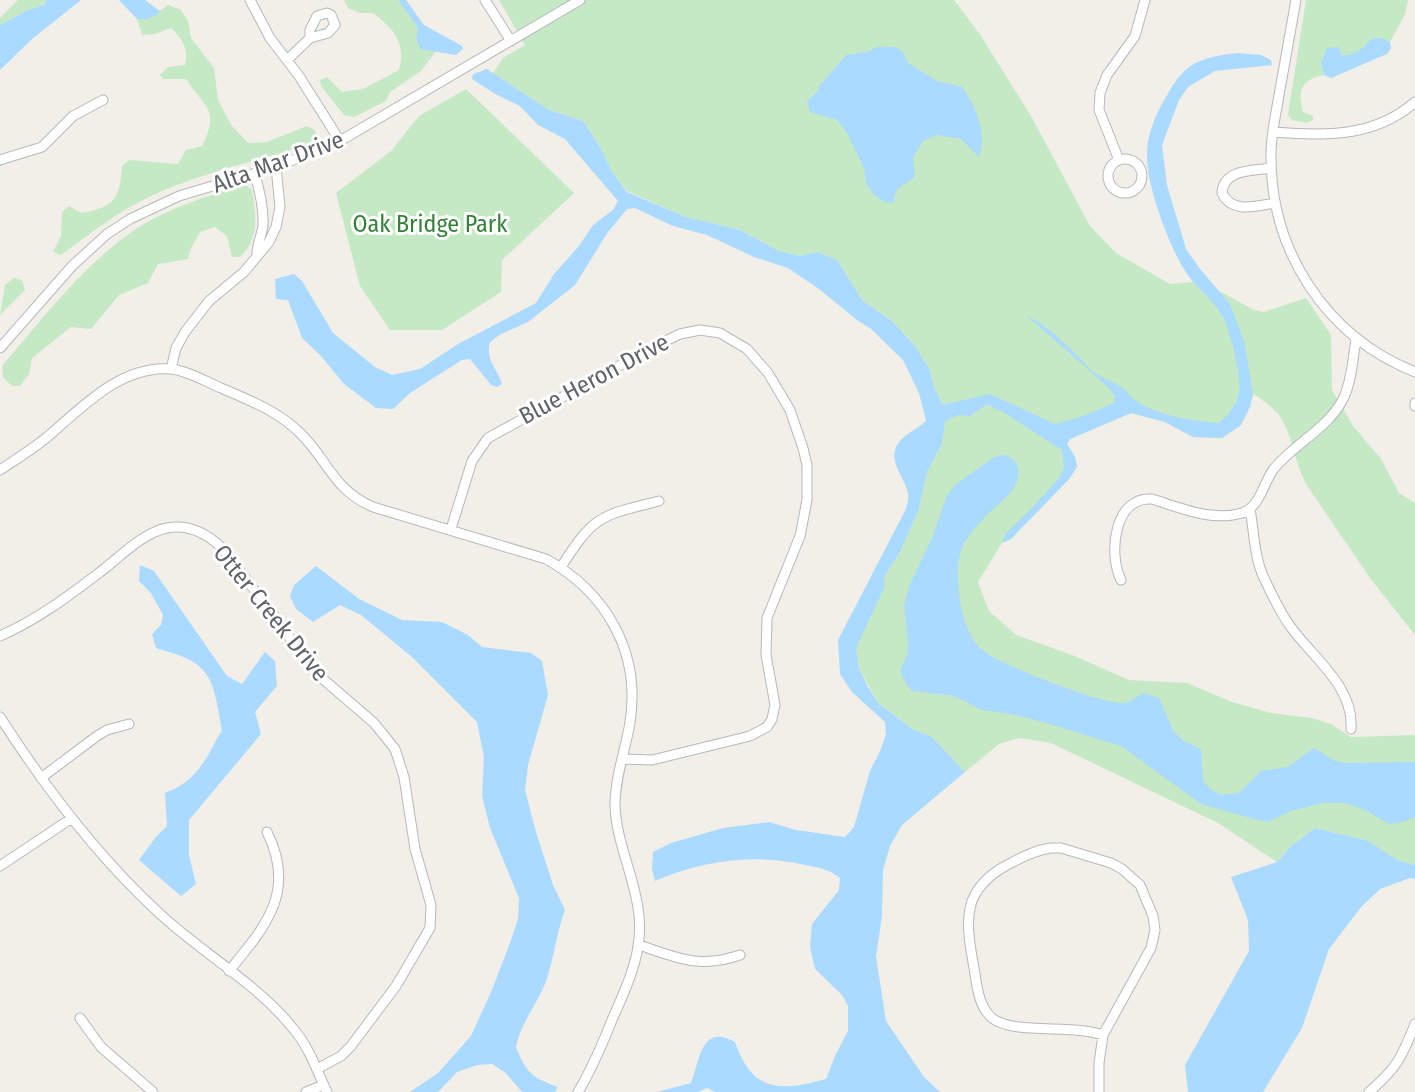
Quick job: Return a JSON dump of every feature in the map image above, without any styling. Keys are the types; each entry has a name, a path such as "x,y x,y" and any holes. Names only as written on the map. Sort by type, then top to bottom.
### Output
{"street":[{"path":"250,0 270,38 340,141"},
{"path":"485,0 511,41"},
{"name":"Alta Mar Drive","path":"0,348 72,266 107,234 130,219 179,196 276,167 340,141 580,0"},
{"path":"1119,160 1099,110 1100,93 1107,75 1135,36 1145,0"},
{"path":"1296,0 1273,132 1271,168 1275,203 1286,243 1305,281 1334,319 1377,354 1415,372"},
{"path":"287,60 310,38"},
{"path":"0,160 42,146 73,116 103,100"},
{"path":"1273,132 1321,136 1354,132 1387,121 1415,102"},
{"path":"257,253 263,251 276,228 280,207 276,167"},
{"path":"1271,168 1227,178 1222,193 1228,202 1241,207 1275,203"},
{"path":"171,369 176,348 185,332 209,301 244,272 257,253 263,213 255,173"},
{"name":"Blue Heron Drive","path":"451,529 472,461 488,438 657,345 690,331 720,333 747,349 768,373 797,426 808,484 800,536 772,601 765,635 765,655 774,692 775,713 767,726 750,736 652,760 622,759"},
{"path":"1121,580 1115,566 1114,544 1125,512 1137,500 1152,499 1213,515 1228,515 1250,509 1273,471 1337,409 1348,385 1356,339"},
{"path":"0,470 42,441 78,408 107,388 144,372 171,369 248,399 287,421 311,446 339,484 361,502 529,552 561,567 596,597 617,628 632,678 633,701 616,786 615,817 639,911 639,945 631,977 593,1067 578,1092"},
{"path":"561,567 582,535 600,519 659,501"},
{"path":"1250,509 1258,561 1264,578 1290,627 1343,691 1351,709 1351,729"},
{"name":"Otter Creek Drive","path":"0,635 56,605 147,536 164,528 192,529 221,547 280,623 309,667 384,733 395,749 404,777 415,849 431,905 430,929 396,986 351,1046 317,1069"},
{"path":"0,717 41,778 107,860 157,912 287,1020 310,1053 326,1088 306,1092"},
{"path":"41,778 97,736 107,730 129,724"},
{"path":"0,866 72,818"},
{"path":"229,971 267,923 276,901 279,877 267,832"},
{"path":"1099,1092 1103,1035 1154,941 1153,916 1140,885 1111,863 1061,848 1030,853 992,873 979,885 973,898 968,925 979,993 985,1011 1005,1024 1086,1030 1103,1035"},
{"path":"639,945 698,963 722,961 740,955"},
{"path":"80,1018 101,1046 153,1092"},
{"path":"1370,1092 1391,1074 1399,1063 1415,1024"}],"green space":[{"path":"18,0 46,0 44,5 0,25 0,18"},
{"path":"344,0 398,0 418,28 420,49 436,51 421,71 390,92 386,101 354,117 344,115 321,86 320,80 327,77 342,92 363,89 399,70 401,52 396,37 387,25 373,13 360,13 348,8"},
{"path":"499,0 954,0 979,33 1031,116 1090,226 1116,253 1170,284 1192,282 1223,293 1254,310 1264,312 1306,298 1331,335 1332,390 1353,426 1381,459 1399,493 1415,503 1415,635 1370,578 1308,487 1279,415 1254,394 1241,425 1222,438 1193,437 1165,422 1131,413 1070,439 1067,444 1075,457 1077,467 1069,479 1011,539 1002,543 978,582 989,611 1016,635 1072,655 1129,680 1187,683 1232,702 1271,713 1311,718 1331,724 1351,737 1415,735 1415,865 1399,861 1367,841 1315,828 1291,846 1277,862 1220,824 1051,743 1020,738 999,744 965,772 932,737 914,730 878,703 859,668 855,648 871,615 884,577 900,552 919,509 927,472 942,444 943,405 929,368 915,346 892,321 863,301 837,260 818,252 799,256 779,251 740,230 686,217 627,191 612,172 602,150 583,121 549,110 493,73 503,58 525,45"},
{"path":"1306,0 1408,0 1405,14 1390,42 1377,39 1355,54 1343,55 1321,63 1324,75 1310,80 1301,92 1303,112 1313,116 1313,120 1307,123 1292,120 1288,115"},
{"path":"168,5 181,10 188,21 191,38 214,68 218,100 232,126 248,143 267,142 307,126 315,130 317,138 309,145 209,174 151,196 116,216 61,255 53,252 61,236 62,212 69,206 81,213 108,204 117,194 122,166 129,160 178,164 186,150 202,146 208,134 208,109 186,79 163,79 160,75 168,67 185,65 184,44 171,28 142,35 137,19 148,19"},
{"name":"Oak Bridge Park","path":"466,89 574,193 502,260 501,292 442,330 390,330 360,286 336,193 391,151 419,116"},
{"path":"245,185 252,190 255,226 251,242 240,257 232,257 227,236 215,227 200,232 188,259 158,264 148,283 119,295 91,329 71,327 32,358 29,374 20,386 12,386 3,377 2,366 33,329 82,275 117,243 149,221 175,208"},
{"path":"14,278 22,280 25,290 0,315 5,285"}],"water":[{"path":"46,0 81,0 32,39 0,70 0,25 44,5"},
{"path":"119,0 145,0 161,12 148,19 137,19"},
{"path":"398,0 406,0 424,25 463,49 456,55 420,49 416,38 418,28"},
{"path":"1382,38 1390,42 1391,48 1387,54 1331,78 1324,75 1321,63 1327,48 1339,47 1341,55 1350,55 1371,39"},
{"path":"876,47 895,47 903,52 908,63 937,81 962,87 979,120 982,139 979,157 961,139 937,135 922,142 913,158 915,177 896,190 894,202 886,203 873,194 866,183 864,168 847,133 837,120 810,112 807,101 846,55 870,51"},
{"path":"1237,53 1261,55 1271,60 1272,65 1215,71 1188,87 1179,100 1162,145 1167,185 1186,249 1230,304 1244,341 1253,393 1250,407 1241,425 1222,438 1193,437 1165,422 1131,413 1070,439 1067,444 1075,457 1077,467 1069,479 1011,539 1002,543 1006,533 1059,478 1064,467 1062,450 987,404 970,416 958,415 945,421 942,444 927,472 919,509 900,552 884,577 885,586 856,648 859,668 878,703 914,730 932,737 965,772 902,825 890,846 883,870 882,916 876,957 886,1021 924,1077 940,1092 715,1092 707,1088 698,1092 657,1092 691,1083 704,1047 715,1037 724,1037 735,1042 750,1071 769,1084 794,1086 826,1079 848,1031 848,1006 842,995 815,969 810,947 812,924 839,890 840,878 828,871 786,861 748,860 691,868 655,881 652,869 653,852 671,843 723,828 769,822 796,830 845,837 854,827 870,771 886,735 885,722 852,692 840,674 838,640 906,509 908,493 894,454 902,439 926,421 919,393 903,360 871,329 788,268 754,257 707,235 673,226 635,208 627,209 608,232 575,285 528,322 490,342 490,359 502,384 497,387 491,385 470,359 462,360 410,393 393,409 376,408 344,384 302,338 288,300 276,299 275,279 294,274 302,281 333,333 375,367 392,375 420,369 458,344 536,303 554,274 579,246 593,225 613,210 618,201 565,139 538,125 520,106 472,79 473,74 487,69 549,110 583,121 602,150 612,172 627,192 686,217 740,230 779,251 799,256 818,252 837,260 863,301 892,321 915,346 929,368 943,405 990,394 1055,424 1081,417 1114,403 1115,396 1108,387 1026,315 1052,332 1092,370 1120,386 1136,401 1176,417 1219,423 1231,410 1239,393 1239,376 1232,342 1222,315 1186,273 1170,242 1150,180 1147,147 1159,110 1183,72 1204,60"},
{"path":"1003,455 1013,459 1017,465 1016,483 969,536 962,548 958,565 963,616 972,638 981,649 1007,664 1095,698 1124,703 1143,693 1159,698 1174,732 1184,741 1201,749 1203,780 1210,789 1221,795 1239,793 1261,771 1288,767 1312,749 1345,763 1415,762 1415,817 1389,824 1363,809 1344,803 1323,803 1291,811 1268,822 1258,820 1201,804 1121,746 1043,722 982,710 954,696 912,691 900,671 907,655 904,605 910,584 932,538 947,495 955,485 994,457"},
{"path":"140,565 154,571 227,676 242,684 265,652 275,661 277,686 255,712 261,734 189,820 189,855 196,884 181,896 139,860 167,826 165,793 186,782 200,768 222,730 214,690 203,670 187,659 156,648 152,634 161,625 163,615 151,593 139,581"},
{"path":"316,566 359,599 402,620 442,622 468,635 482,647 531,653 542,661 548,695 528,765 525,790 553,885 565,910 545,984 525,1023 516,1048 531,1073 558,1087 555,1092 522,1092 506,1073 492,1064 477,1065 457,1072 438,1092 410,1092 438,1073 471,1036 510,943 518,919 519,898 490,828 482,796 484,757 477,722 412,657 361,615 340,605 313,622 296,609 290,596 294,585"},
{"path":"1315,828 1368,841 1399,861 1415,865 1415,879 1410,878 1380,889 1362,906 1329,949 1302,1028 1263,1092 1188,1092 1185,1065 1249,951 1248,920 1231,877 1277,862 1291,846"}]}
